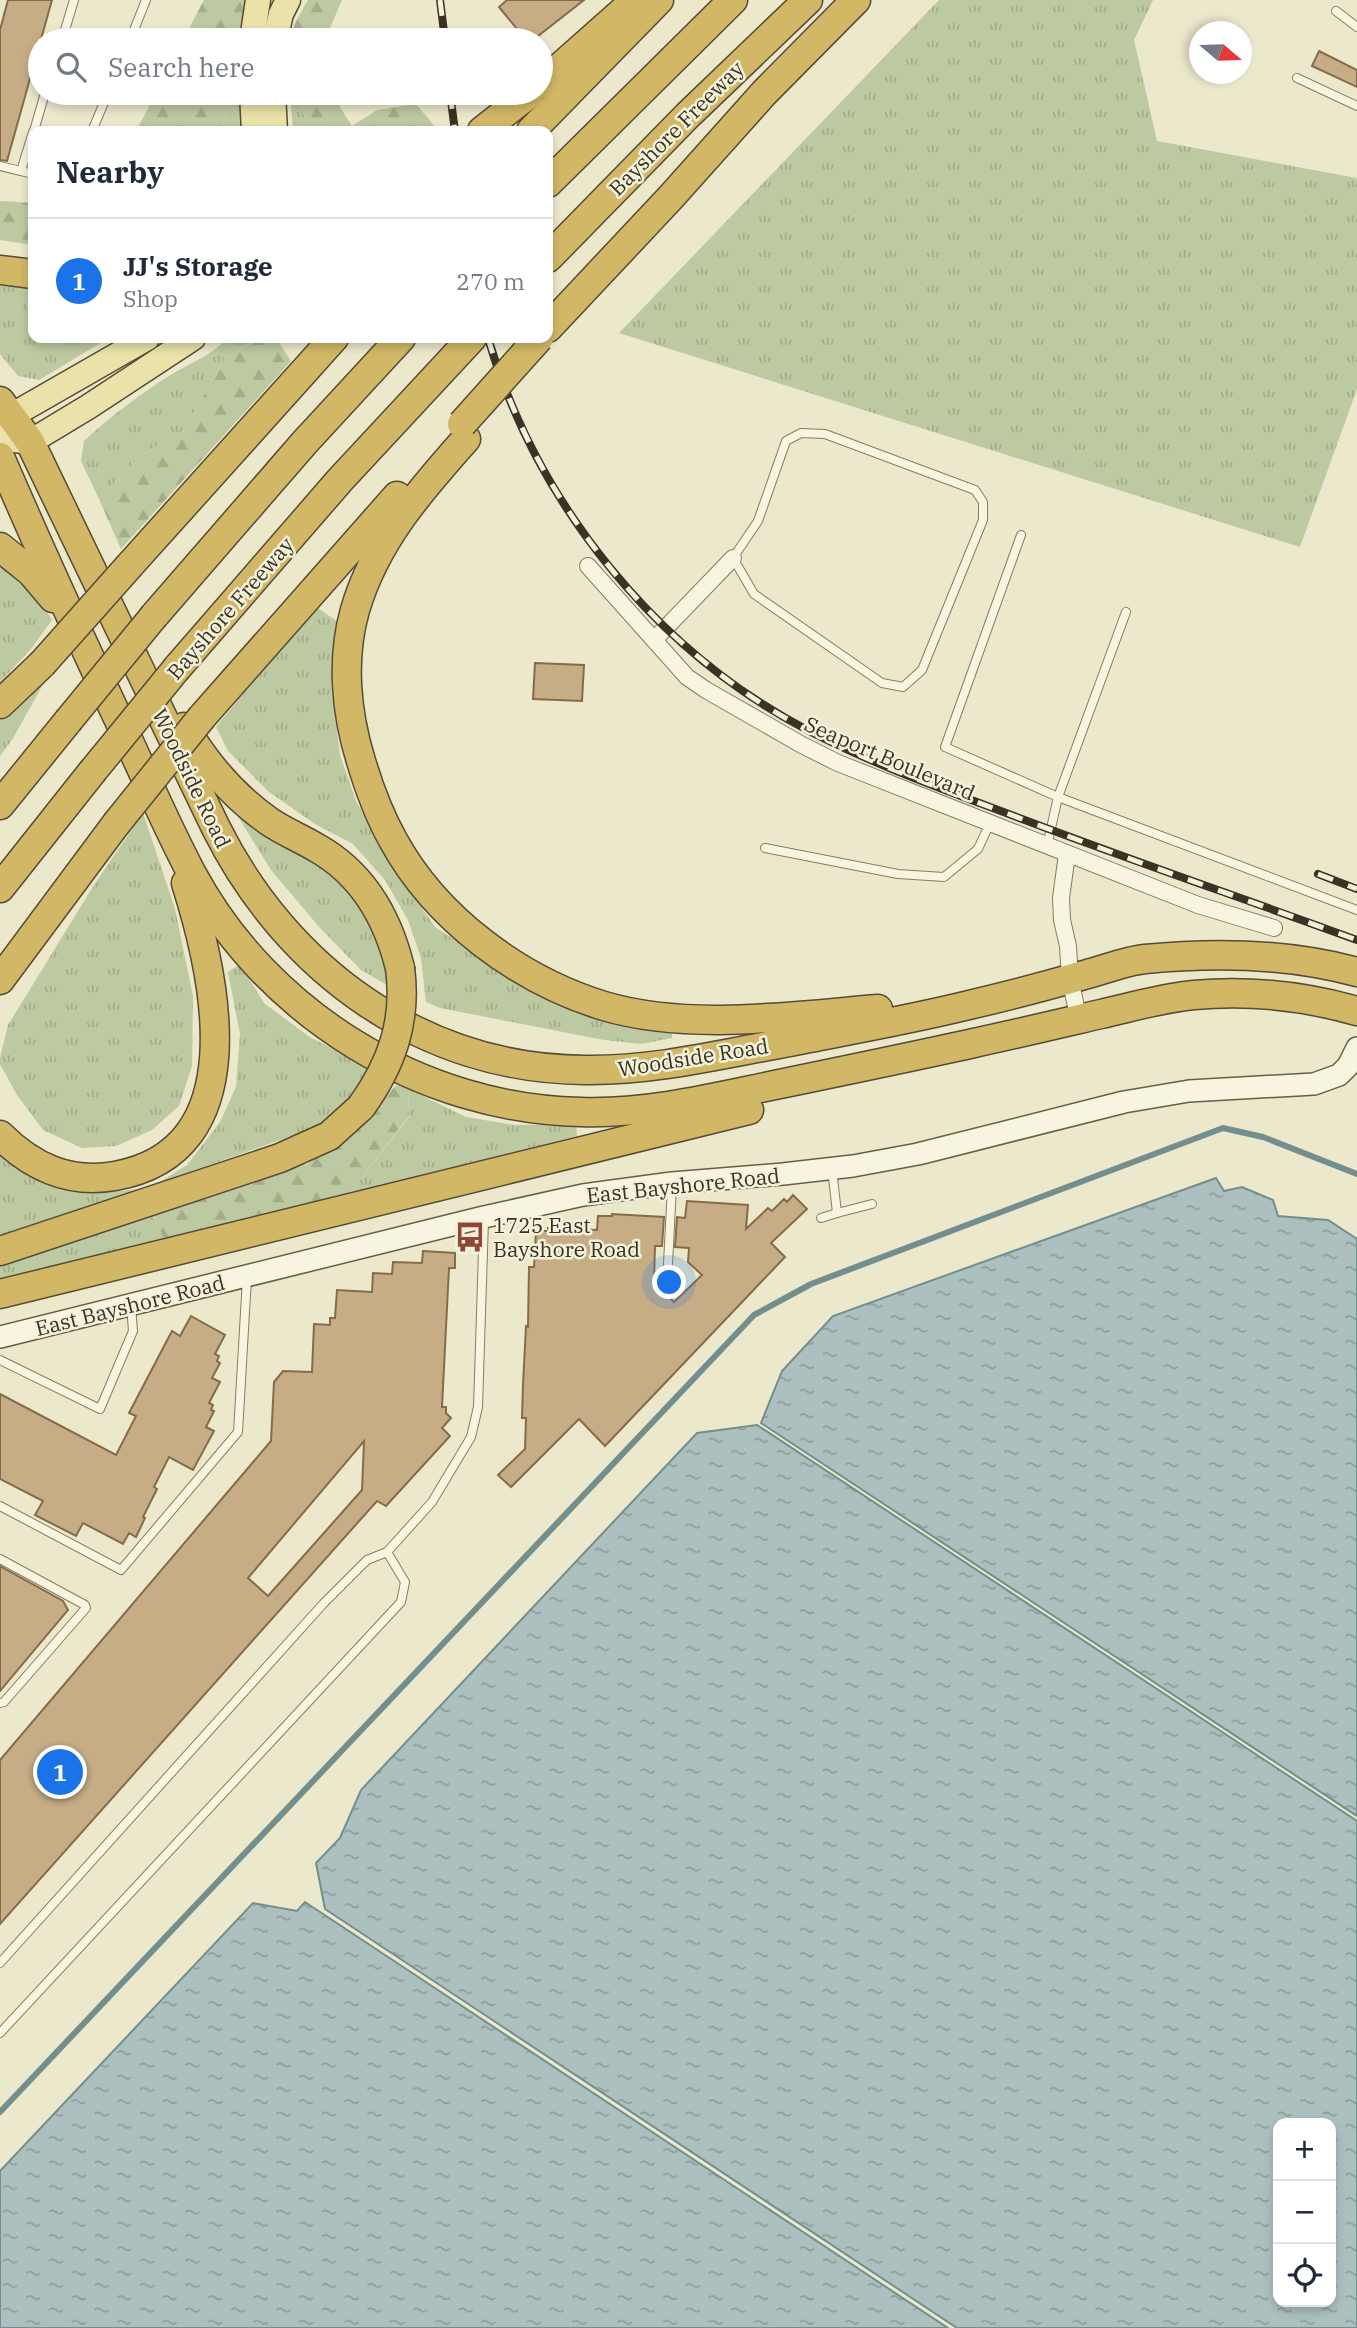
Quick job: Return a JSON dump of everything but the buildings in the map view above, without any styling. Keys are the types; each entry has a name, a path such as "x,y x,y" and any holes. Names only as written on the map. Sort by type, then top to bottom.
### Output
{"highway":[{"path":"553,74 637,0"},
{"path":"536,126 659,0"},
{"path":"553,178 733,0"},
{"name":"Bayshore Freeway","path":"553,253 688,115 808,0"},
{"path":"553,328 764,93 856,0"},
{"path":"488,126 515,105"},
{"path":"0,270 28,273"},
{"path":"0,704 42,664 330,343"},
{"path":"0,805 154,616 305,442 396,343"},
{"name":"Bayshore Freeway","path":"0,888 177,668 340,480 467,343"},
{"path":"0,980 116,824 202,717 299,605 464,431 540,343"},
{"name":"Woodside Road","path":"3,421 30,442 225,846 262,905 299,949 342,986 416,1030 468,1051 516,1063 554,1069 611,1070 670,1064 831,1034 1013,994 1143,959 1226,954 1291,959 1357,972"},
{"path":"464,431 408,506 377,554 355,611 346,662 356,747 370,789 393,840 407,863 445,909 467,930 522,970 578,996 634,1013 724,1019 917,1006 1013,994"},
{"name":"Woodside Road","path":"0,457 79,638 193,876 229,930 270,978 318,1020 397,1068 427,1081 519,1106 580,1112 613,1112 686,1103 1079,1020 1173,997 1231,993 1290,997 1357,1011"},
{"path":"0,547 31,572 79,638"},
{"path":"0,1251 280,1158 329,1136 361,1107 385,1071 400,1029 403,998 400,968 386,925 376,905 350,873 318,849 254,810 206,761 95,576"},
{"path":"0,1135 23,1156 51,1171 69,1176 109,1177 130,1173 165,1156 181,1143 202,1112 210,1090 215,1061 213,999 196,917 154,795"},
{"path":"0,1294 783,1102 904,1058"}],"main road":[{"path":"254,28 257,0"},
{"path":"278,28 288,0"},
{"path":"253,105 254,126"},
{"path":"274,105 275,126"},
{"path":"3,421 139,343"},
{"path":"30,442 185,343"}],"street":[{"path":"655,639 733,558"},
{"name":"Seaport Boulevard","path":"588,566 687,677 802,745 878,780 1198,905 1274,928"},
{"path":"1067,854 1060,898 1070,979 1079,1020"},
{"name":"East Bayshore Road","path":"0,1337 583,1195 672,1183 832,1169 918,1154 1157,1096 1189,1091 1314,1084 1339,1075 1348,1066 1357,1048"}],"lane":[{"path":"66,28 74,0"},
{"path":"135,28 146,0"},
{"path":"1336,12 1357,27"},
{"path":"1297,78 1357,106"},
{"path":"35,126 41,105"},
{"path":"94,126 103,105"},
{"path":"21,172 28,149"},
{"path":"0,166 28,173"},
{"path":"801,433 825,434 975,490 983,502 983,520 922,670 903,687 882,683 754,594 733,558 758,521 786,441 801,433"},
{"path":"1021,535 945,747 1058,797 1357,910"},
{"path":"1047,846 1058,797 1126,612"},
{"path":"765,848 898,874 944,877 978,849 990,823"},
{"path":"832,1169 837,1213"},
{"path":"668,1264 672,1183"},
{"path":"821,1218 872,1204"},
{"path":"0,1964 323,1604 367,1560 387,1552 432,1502 471,1437 478,1407 484,1217"},
{"path":"0,1506 121,1570 238,1432 247,1276"},
{"path":"0,1360 100,1409 133,1331 131,1304"},
{"path":"0,2033 401,1602 405,1582 387,1552"},
{"path":"0,1559 85,1605 86,1608 4,1702 0,1703"}],"green space":[{"path":"204,0 247,0 240,28 189,28"},
{"path":"308,0 342,0 330,28 294,28"},
{"path":"939,0 1153,0 1134,40 1157,141 1357,178 1357,389 1300,547 619,333"},
{"path":"150,105 229,105 222,126 139,126"},
{"path":"242,105 243,126 222,126 229,106"},
{"path":"291,105 301,105 310,126 293,126"},
{"path":"301,105 339,105 352,126 310,126"},
{"path":"417,105 434,126 352,126 377,110"},
{"path":"0,201 28,203 28,244 0,240"},
{"path":"0,286 28,288 28,343 101,343 39,380 18,376 0,354"},
{"path":"252,343 225,357 184,430 140,456 99,499 81,461 84,441 137,397 221,344"},
{"path":"252,343 279,343 291,361 121,549 99,499 140,456 184,430 225,357"},
{"path":"0,557 30,583 52,620 31,649 0,682"},
{"path":"315,606 341,624 331,684 340,755 356,801 396,870 435,927 502,970 672,1029 672,1038 641,1044 604,1040 440,1008 426,1002 421,958 408,920 385,880 353,844 315,824 269,792 228,751 216,727"},
{"path":"46,679 12,740 0,756 0,720"},
{"path":"231,805 313,852 370,912 394,989 361,970 320,928 271,870"},
{"path":"143,813 175,909 193,996 192,1066 179,1106 152,1130 116,1146 82,1148 43,1130 17,1095 0,1064 0,1058 8,1025 94,885"},
{"path":"240,964 264,1003 311,1038 371,1067 358,1093 326,1124 158,1183 187,1165 220,1122 236,1087 240,1034 228,972"},
{"path":"396,1085 408,1089 409,1116 349,1194 164,1240 152,1212 251,1177 307,1164 358,1129"},
{"path":"408,1089 466,1117 514,1125 576,1124 577,1136 349,1194 409,1117"},
{"path":"0,1153 30,1175 64,1188 101,1192 138,1189 0,1237"},
{"path":"152,1212 164,1240 0,1280 0,1260"}],"water":[{"path":"1216,1178 1224,1191 1242,1187 1273,1200 1278,1216 1328,1220 1357,1239 1357,1816 761,1423 782,1371 833,1316"},
{"path":"757,1425 1357,1821 1357,2328 957,2328 325,1909 316,1863 340,1838 361,1790 697,1433"},
{"path":"305,1902 948,2328 0,2328 0,2171 253,1903 297,1911"}],"waterway":[{"path":"0,2112 754,1315 811,1284 1223,1128 1263,1137 1357,1174"}],"railway":[{"path":"440,0 444,28"},
{"path":"452,105 454,126"},
{"path":"490,343 510,399 537,458 571,515 610,567 654,616 702,660 755,699 811,732 915,778 1105,850 1357,940"},
{"path":"1318,874 1357,889"}],"place":[{"name":"1725 East Bayshore Road","path":"470,1237"},
{"name":"JJ's Storage","path":"60,1772"}]}
